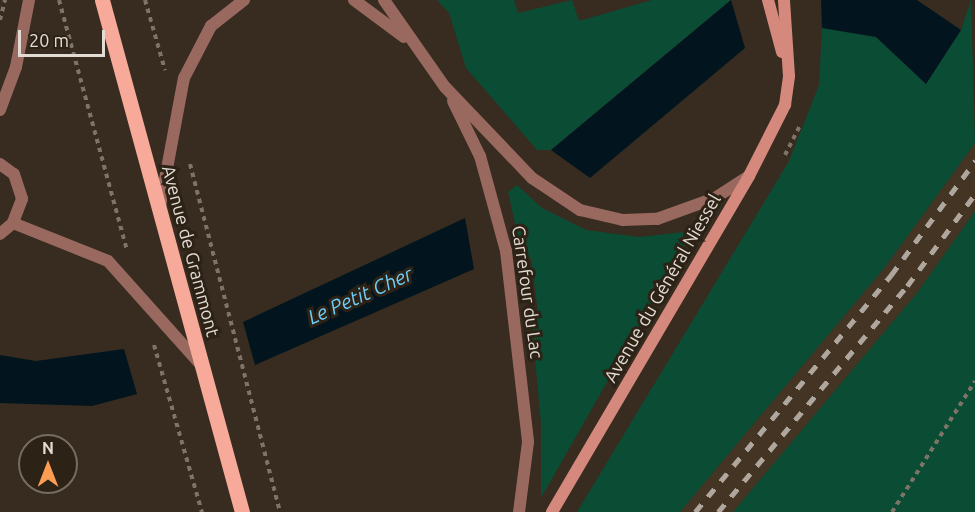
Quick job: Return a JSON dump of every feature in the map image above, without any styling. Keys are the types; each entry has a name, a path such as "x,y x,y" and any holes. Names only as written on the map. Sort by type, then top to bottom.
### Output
{"main road":[{"name":"Avenue de Grammont","path":"102,0 243,512"}],"street":[{"path":"0,110 16,67 29,0"},
{"path":"160,210 175,107 198,45 228,8 244,0"},
{"name":"Carrefour du Lac","path":"354,0 414,46"},
{"name":"Carrefour du Lac","path":"384,0 414,46 445,87 538,183 594,215 641,221 672,216 749,176"},
{"name":"Avenue du Général Niessel","path":"768,0 789,76"},
{"name":"Avenue du Général Niessel","path":"552,512 749,176 785,105 789,76 784,0"},
{"name":"Carrefour du Lac","path":"445,87 480,156 501,222 528,442 519,512"},
{"path":"0,164 20,186 22,199 13,223 0,234"},
{"path":"13,223 108,261 202,366"}],"path":[{"path":"0,20 5,0"},
{"path":"145,0 175,107"},
{"name":"Avenue de Grammont","path":"187,153 280,512"},
{"path":"892,512 975,381"}],"shaded area":[{"path":"975,143 975,211 917,293 733,512 680,512 885,267"}],"green space":[{"path":"437,0 514,0 518,13 572,0 579,21 652,0 731,0 551,150 537,150 466,68 449,13"},
{"path":"971,0 975,143 885,267 680,512 577,512 789,161 819,85 822,28 876,37 926,84 961,30"},
{"path":"517,185 542,208 586,230 639,237 693,231 541,498 541,424 531,313 538,312 531,258 523,258 508,192"},
{"path":"975,211 975,512 733,512 917,293"}],"water":[{"path":"731,0 745,48 590,178 551,150"},
{"path":"821,0 917,0 961,30 926,84 876,37 822,28"},
{"name":"Le Petit Cher","path":"465,218 474,269 255,365 243,322"},
{"path":"124,349 137,394 92,406 0,403 0,355 36,361"}],"railway":[{"path":"695,512 891,275 975,161"},
{"path":"718,512 907,286 975,194"}]}
